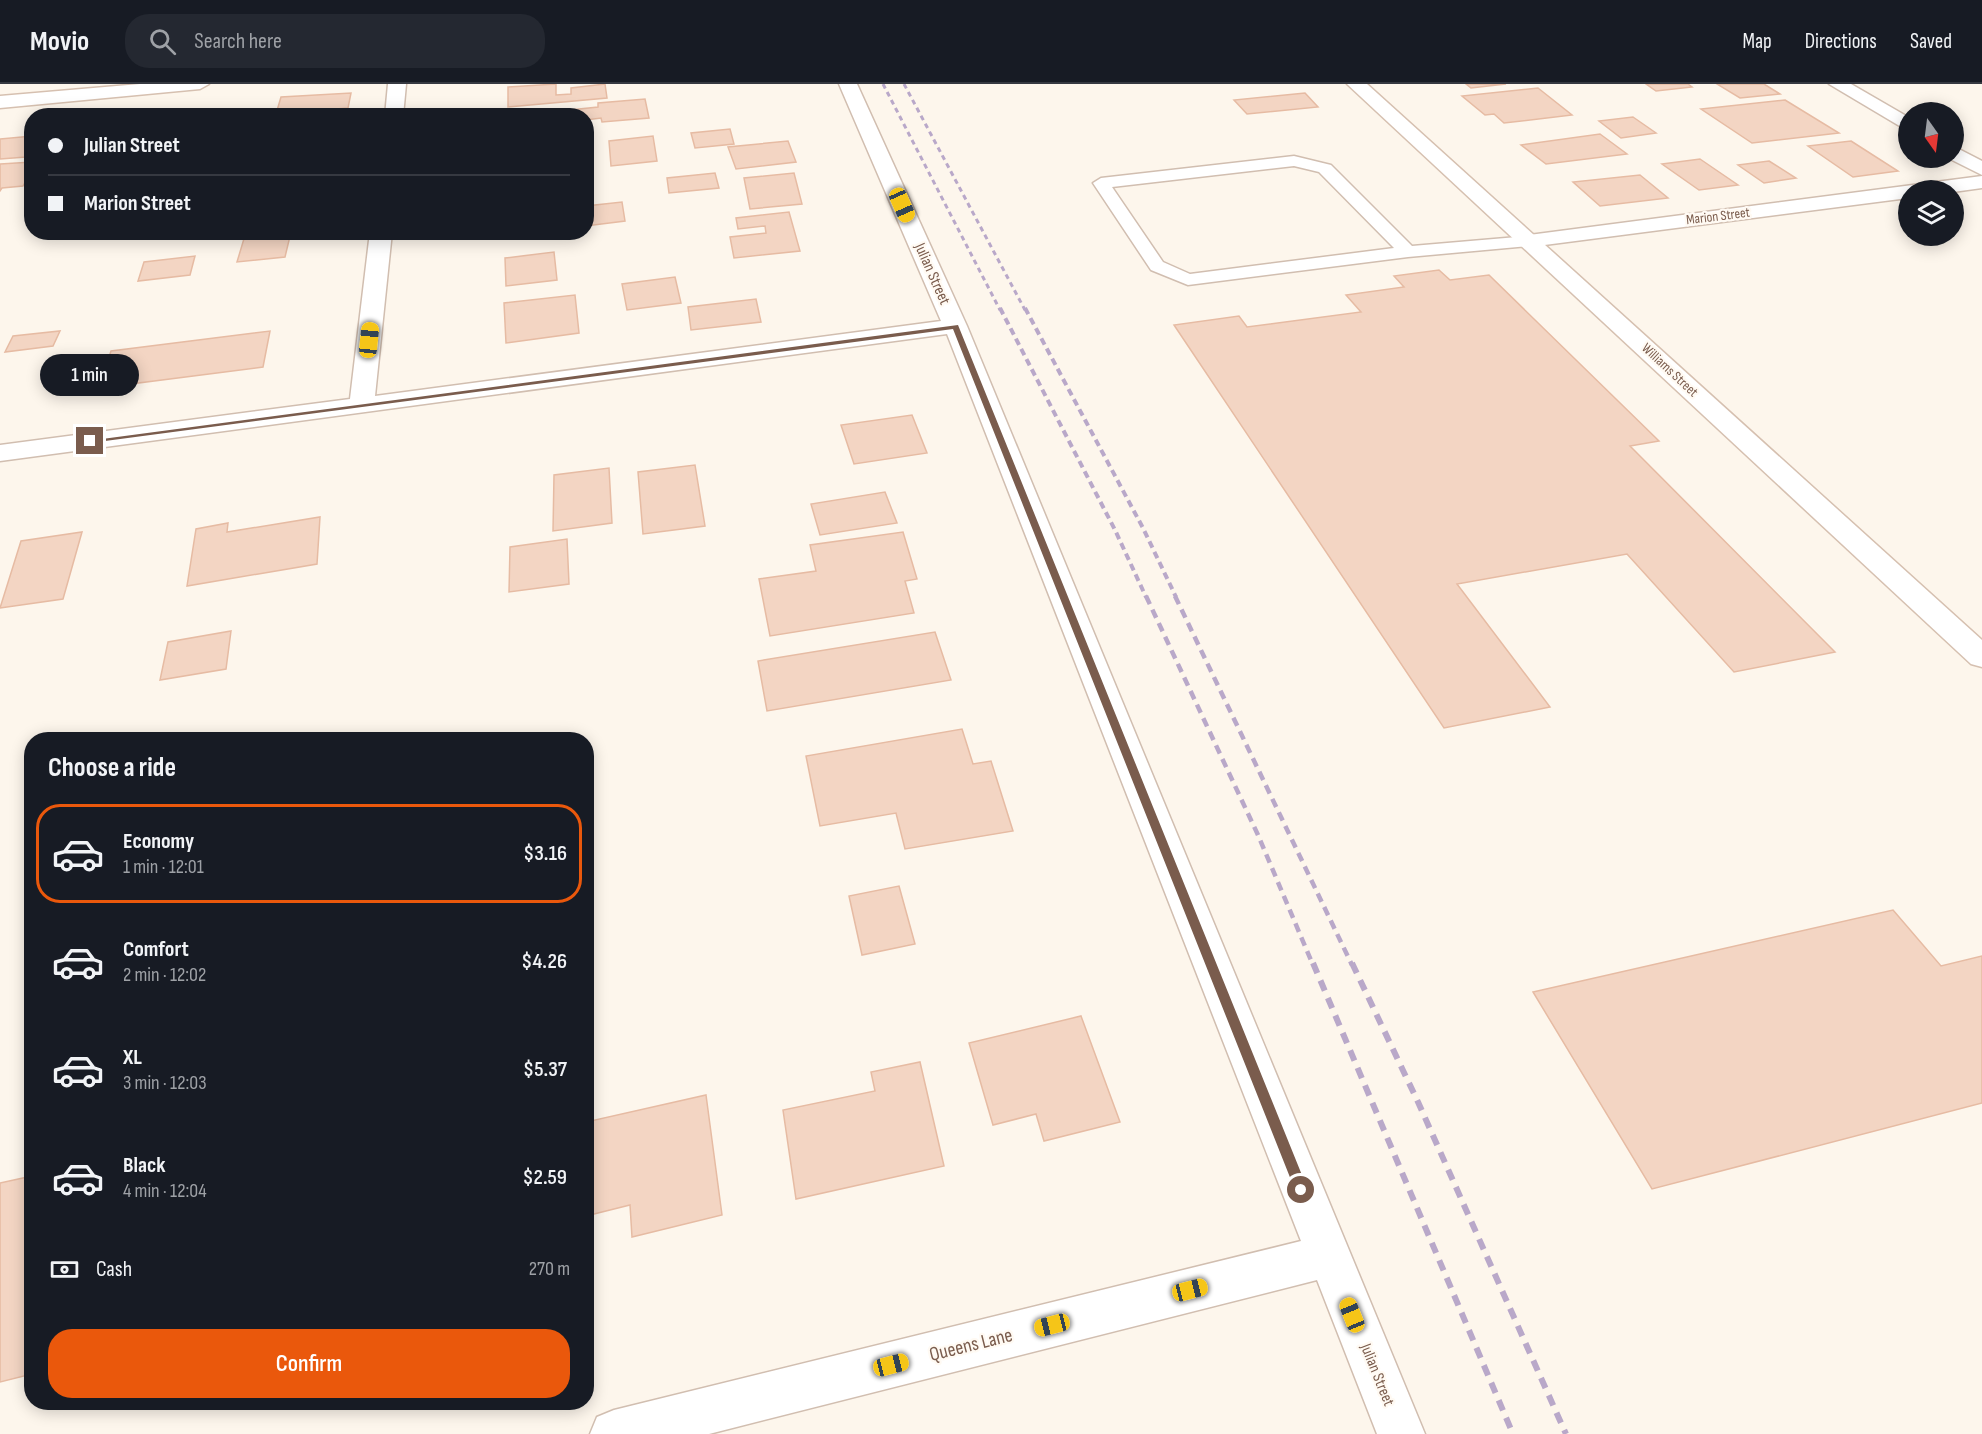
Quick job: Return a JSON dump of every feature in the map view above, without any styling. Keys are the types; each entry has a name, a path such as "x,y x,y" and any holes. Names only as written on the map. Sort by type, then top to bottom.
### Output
{"street":[{"path":"0,102 200,84"},
{"path":"395,108 397,84"},
{"name":"Julian Street","path":"848,84 955,326 1401,1434"},
{"name":"Williams Street","path":"1356,84 1982,657"},
{"path":"1838,84 1898,119"},
{"path":"1964,158 1982,169"},
{"path":"1964,184 1982,182"},
{"name":"Marion Street","path":"1529,241 1898,193"},
{"path":"362,405 380,240"},
{"path":"0,453 955,326"},
{"name":"Queens Lane","path":"614,1434 1328,1256"}],"lane":[{"path":"1408,252 1325,168 1294,161 1101,183 1157,266 1188,280 1408,252 1529,241"}],"building":[{"path":"556,84 556,95 571,94 571,88 605,84 607,98 508,107 508,87"},
{"path":"1466,84 1506,84 1471,88"},
{"path":"1646,84 1688,84 1692,87 1656,91"},
{"path":"1717,84 1764,84 1780,94 1740,98"},
{"path":"1538,88 1572,115 1504,123 1494,114 1485,115 1462,96"},
{"path":"351,93 348,108 278,108 281,97"},
{"path":"1305,93 1318,107 1247,114 1234,100"},
{"path":"645,99 649,118 602,122 601,118 594,119 594,108 588,108 598,107 598,103"},
{"path":"1785,100 1839,133 1752,143 1701,109"},
{"path":"1633,117 1656,133 1621,138 1599,121"},
{"path":"730,129 734,144 695,148 691,133"},
{"path":"1600,134 1627,154 1546,164 1521,145"},
{"path":"653,136 657,161 611,166 609,141"},
{"path":"24,137 24,157 0,159 0,139"},
{"path":"788,141 796,162 736,169 728,147"},
{"path":"1851,141 1898,171 1853,177 1808,146"},
{"path":"1700,159 1738,185 1699,190 1662,164"},
{"path":"1769,161 1796,178 1764,183 1738,165"},
{"path":"24,162 23,186 2,188 0,191 0,164"},
{"path":"715,173 719,188 669,193 667,178"},
{"path":"794,173 802,204 750,209 744,178"},
{"path":"1640,175 1668,198 1600,206 1573,182"},
{"path":"622,202 625,221 594,225 594,205"},
{"path":"789,212 800,251 734,258 730,237 766,233 765,226 738,229 736,218"},
{"path":"244,240 289,240 285,257 237,262"},
{"path":"554,252 557,280 506,286 505,258"},
{"path":"195,256 190,275 138,281 144,262"},
{"path":"1439,270 1450,280 1489,275 1659,441 1630,446 1835,652 1734,672 1627,554 1457,584 1550,707 1444,728 1174,325 1239,316 1247,327 1361,312 1346,295 1404,287 1394,276"},
{"path":"675,277 681,303 627,310 622,284"},
{"path":"575,295 579,333 506,343 504,303"},
{"path":"756,299 761,322 691,330 688,307"},
{"path":"60,331 53,346 5,352 13,336"},
{"path":"270,331 263,367 99,388 111,351"},
{"path":"912,415 927,453 854,464 841,425"},
{"path":"695,465 705,526 643,534 638,472"},
{"path":"609,468 612,523 553,531 554,475"},
{"path":"885,492 897,523 820,535 811,504"},
{"path":"320,517 317,564 187,586 196,529 228,523 227,532"},
{"path":"82,532 63,599 0,608 21,541"},
{"path":"903,532 917,579 905,581 914,613 770,636 759,579 816,571 810,545"},
{"path":"567,539 569,584 509,592 510,547"},
{"path":"231,631 226,669 160,680 168,642"},
{"path":"935,632 951,680 767,711 758,661"},
{"path":"962,729 973,764 991,761 1013,831 905,849 896,813 820,826 806,756"},
{"path":"899,886 915,944 862,955 849,896"},
{"path":"1893,910 1941,966 1982,956 1982,1103 1652,1189 1533,992"},
{"path":"1081,1016 1120,1122 1044,1141 1036,1114 993,1125 969,1043"},
{"path":"920,1062 944,1166 796,1199 783,1110 875,1091 871,1072"},
{"path":"706,1095 722,1215 632,1237 630,1205 594,1214 594,1120"},
{"path":"24,1178 24,1376 0,1382 0,1183"}],"railway":[{"path":"883,84 1000,310"},
{"path":"904,84 1025,310"},
{"path":"1000,308 1115,530 1146,597"},
{"path":"1025,308 1143,528 1176,597"},
{"path":"1146,596 1258,835 1313,965"},
{"path":"1175,596 1352,965"},
{"path":"1313,963 1513,1434"},
{"path":"1352,963 1418,1102 1566,1434"}],"route":[{"path":"90,441 955,326 1301,1190"}]}
